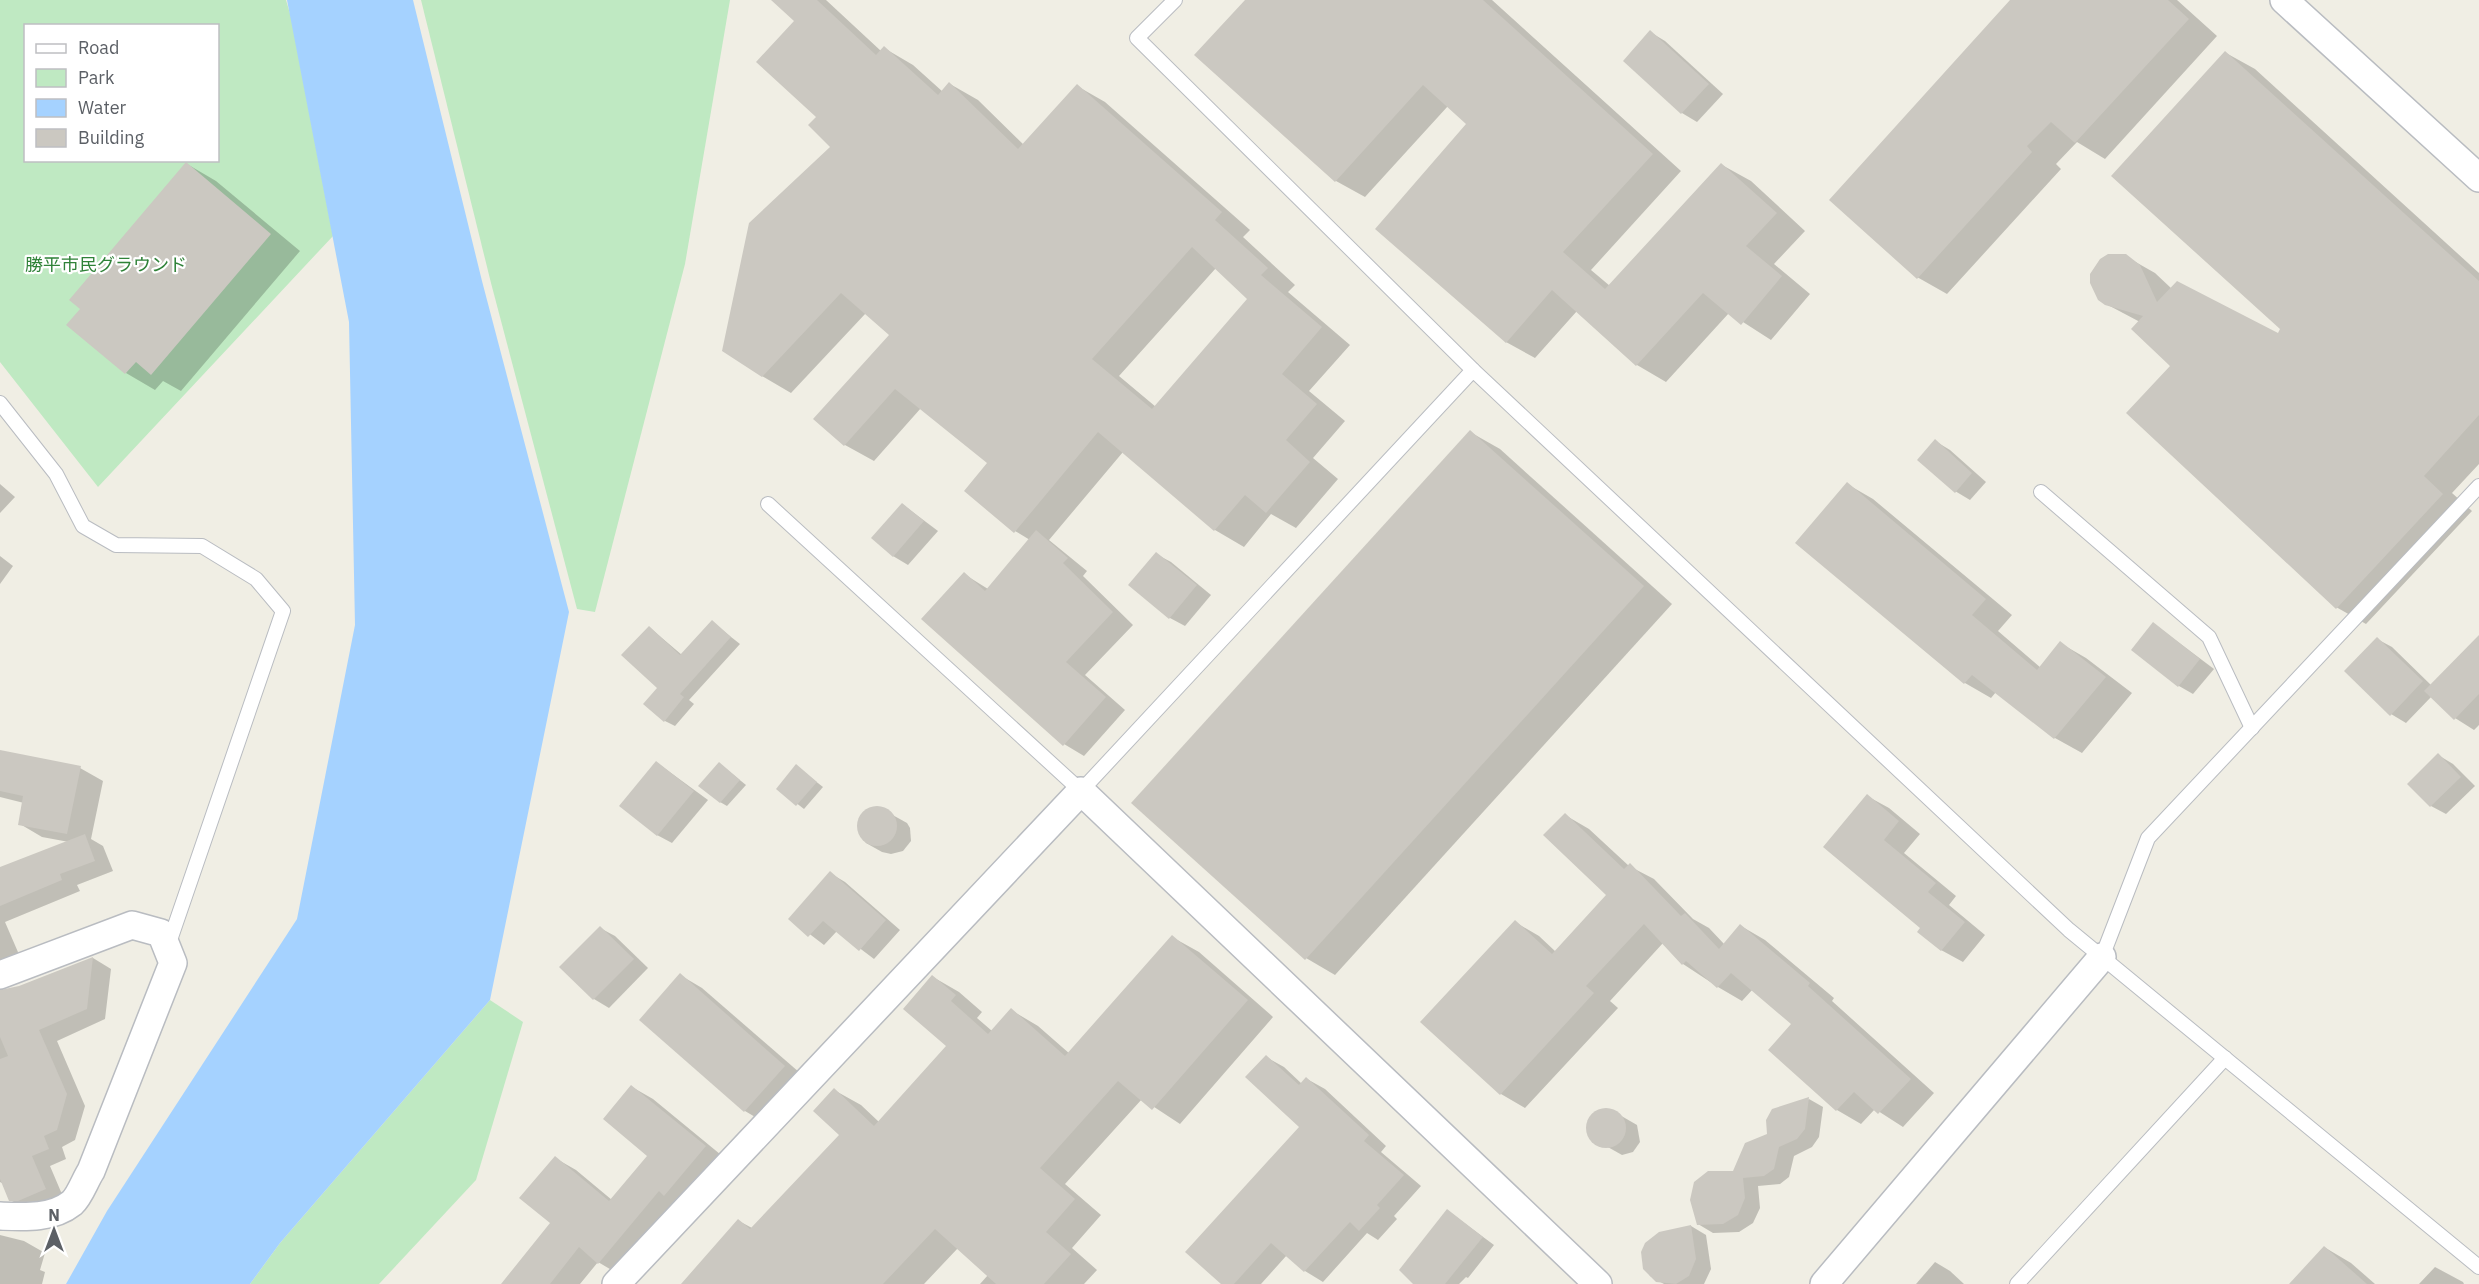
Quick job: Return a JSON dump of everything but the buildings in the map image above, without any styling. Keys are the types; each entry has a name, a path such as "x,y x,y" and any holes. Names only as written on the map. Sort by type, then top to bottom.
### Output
{"street":[{"path":"2284,0 2479,178"},
{"path":"616,1284 1081,790 1598,1284"},
{"path":"0,975 132,925 161,933 173,963 91,1171 73,1202 45,1215 28,1218 0,1216"},
{"path":"1824,1284 2102,957"}],"lane":[{"path":"1175,0 1137,38 1473,370 2069,930 2479,1267"},
{"path":"768,504 1081,790 1473,370"},
{"path":"0,403 56,474 83,526 116,545 202,546 256,579 284,611 168,949"},
{"path":"2102,957 2148,838 2479,486"},
{"path":"2041,492 2209,638 2252,728"},
{"path":"2017,1284 2225,1058"}],"green space":[{"name":"勝平市民グラウンド","path":"0,0 286,0 333,236 98,487 0,362"},
{"path":"421,0 730,0 685,264 595,612 577,609 491,283"},
{"path":"490,1000 523,1022 476,1180 379,1284 250,1284 280,1243"}],"water":[{"path":"287,0 413,0 482,281 569,612 490,1000 280,1243 250,1284 66,1284 107,1211 297,919 355,625 349,322"}]}
